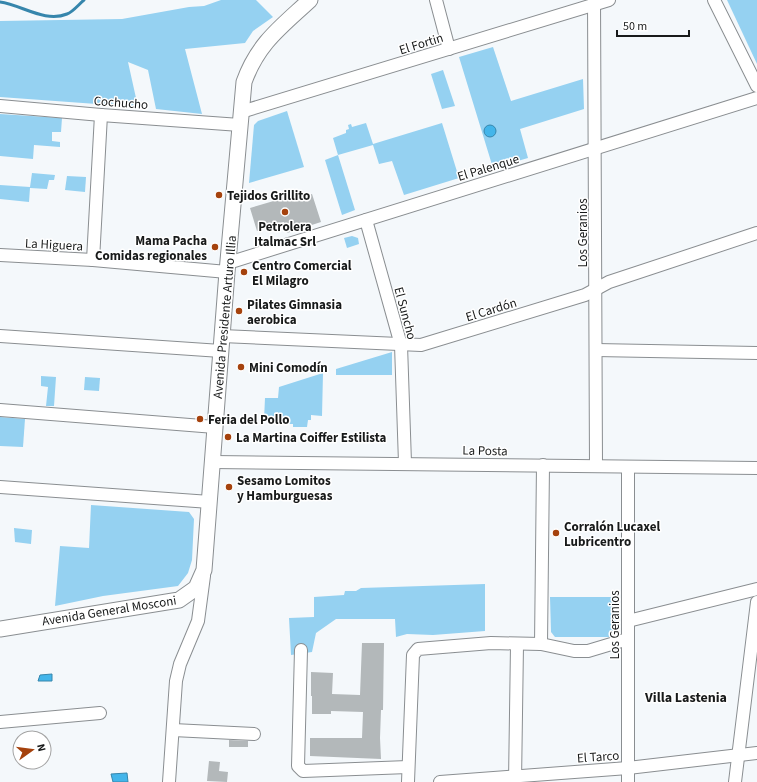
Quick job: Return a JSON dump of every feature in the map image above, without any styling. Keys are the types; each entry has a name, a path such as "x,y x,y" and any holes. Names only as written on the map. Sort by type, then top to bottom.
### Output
{"main road":[{"name":"Avenida Presidente Arturo Illia","path":"204,570 227,268 244,82 251,63 262,47 275,32 310,0"},
{"name":"Avenida General Mosconi","path":"0,629 179,600 190,594 196,588 204,570"}],"street":[{"path":"436,0 449,49"},
{"name":"El Fortin","path":"241,118 594,2 609,0"},
{"path":"714,0 757,86"},
{"name":"Los Geranios","path":"594,2 596,147 596,466"},
{"name":"El Palenque","path":"227,268 366,220 757,98"},
{"name":"Cochucho","path":"0,106 101,115 241,118"},
{"path":"93,260 101,115"},
{"name":"El Suncho","path":"366,220 402,345 405,463"},
{"name":"El Cardón","path":"0,336 222,344 421,345 585,295 609,282 757,233"},
{"name":"La Higuera","path":"0,255 227,268"},
{"path":"596,350 757,353"},
{"path":"0,410 215,427"},
{"name":"La Posta","path":"213,462 757,468"},
{"path":"541,644 542,465"},
{"name":"Los Geranios","path":"628,467 628,782"},
{"path":"0,487 210,502"},
{"path":"169,782 176,681 180,664 198,620 204,570"},
{"path":"628,621 757,589"},
{"path":"735,782 757,602"},
{"path":"408,782 412,655 418,649 490,644 541,644 562,650 588,651 628,639"},
{"path":"515,779 517,645"},
{"path":"301,650 298,766 303,771 408,767"},
{"path":"0,722 100,714"},
{"path":"172,730 254,734"},
{"name":"El Tarco","path":"440,782 515,779 757,753"}],"shaded area":[{"path":"221,0 256,0 273,17 253,31 245,43 185,49 202,114 156,109 148,70 128,62 138,107 0,97 0,21 122,19 189,7 204,6"},
{"path":"727,0 757,0 757,64"},
{"path":"493,47 511,101 583,79 584,109 520,129 528,158 493,168 459,57"},
{"path":"443,70 455,106 442,109 431,74"},
{"path":"287,111 304,167 249,183 254,125 258,121"},
{"path":"0,114 62,118 61,132 52,132 52,141 60,142 60,147 34,145 33,159 0,156"},
{"path":"366,123 373,144 442,123 459,178 404,195 392,161 379,164 373,145 338,155 333,138 346,133 346,130 349,129 348,125 351,124 352,127"},
{"path":"490,125 494,127 496,131 494,135 490,137 486,135 484,131 486,127"},
{"path":"338,155 355,210 342,215 325,160"},
{"path":"32,173 55,175 54,180 49,180 47,189 30,188 29,202 0,199 0,185 30,187"},
{"path":"67,176 86,177 85,192 65,190"},
{"path":"352,236 358,238 359,244 347,248 344,238"},
{"path":"392,352 392,375 336,375 336,369"},
{"path":"323,373 322,416 311,415 311,420 308,420 307,427 293,427 293,424 279,424 278,412 274,413 274,420 264,420 265,398 278,398 279,387"},
{"path":"41,376 56,377 54,406 46,406 48,387 41,386"},
{"path":"85,377 100,378 99,391 84,390"},
{"path":"0,417 25,419 23,447 0,446"},
{"path":"91,505 189,512 194,519 192,560 188,573 178,586 103,596 55,606 60,546 89,548"},
{"path":"14,528 32,530 31,544 15,542"},
{"path":"485,584 485,631 433,635 407,634 396,637 395,619 336,619 316,633 312,652 291,655 289,618 314,617 314,597 344,595 345,591 356,591 361,588"},
{"path":"550,597 611,597 616,599 616,631 609,637 555,637 551,632"},
{"path":"52,674 52,681 38,681 40,675"},
{"path":"127,773 128,782 113,782 111,774"}],"building":[{"name":"Petrolera Italmac Srl","path":"289,190 292,201 312,194 321,222 287,233 284,222 257,231 250,208 277,200 275,194"},
{"path":"362,643 384,643 383,710 381,710 380,738 381,759 310,756 310,738 362,738 363,712 331,711 331,714 312,714 311,672 333,673 332,694 360,695"},
{"path":"229,740 248,741 248,747 229,747"},
{"path":"209,761 220,762 219,771 228,772 227,782 207,781"}],"waterway":[{"path":"0,2 42,15 59,16 74,10 84,0"}],"place":[{"name":"Tejidos Grillito","path":"219,195"},
{"name":"Petrolera Italmac Srl","path":"285,212"},
{"name":"Mama Pacha Comidas regionales","path":"215,247"},
{"name":"Centro Comercial El Milagro","path":"244,272"},
{"name":"Pilates Gimnasia aerobica","path":"239,311"},
{"name":"Mini Comodín","path":"241,367"},
{"name":"Feria del Pollo","path":"200,419"},
{"name":"La Martina Coiffer Estilista","path":"228,437"},
{"name":"Sesamo Lomitos y Hamburguesas","path":"229,487"},
{"name":"Corralón Lucaxel Lubricentro","path":"556,533"}],"district":[{"name":"Villa Lastenia","path":"686,697"}]}
